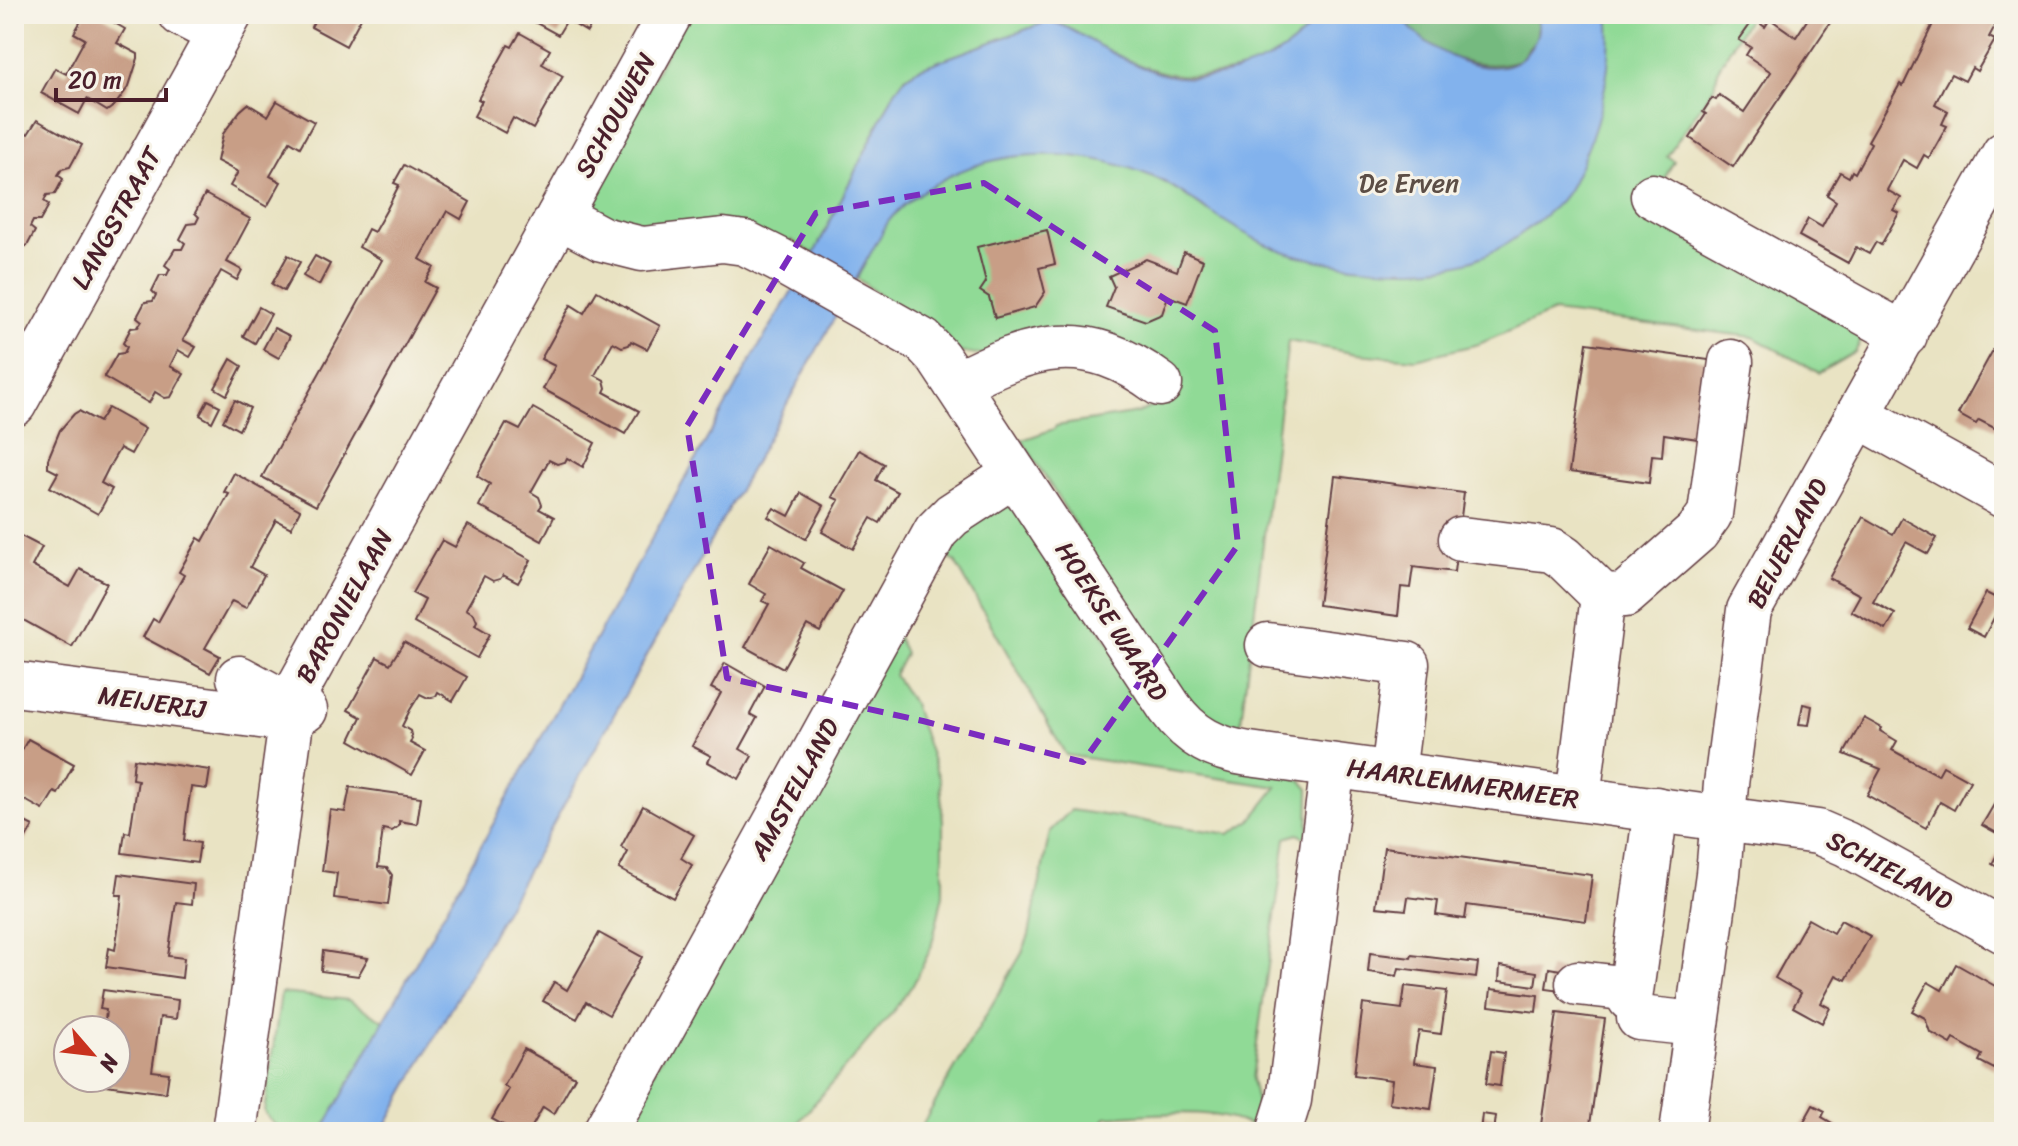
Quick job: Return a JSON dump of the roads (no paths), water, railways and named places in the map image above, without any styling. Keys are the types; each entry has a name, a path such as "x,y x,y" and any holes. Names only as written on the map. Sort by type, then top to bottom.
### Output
{"street":[{"name":"SCHOUWEN","path":"559,216 670,14"},
{"name":"LANGSTRAAT","path":"14,404 210,20"},
{"name":"BEIJERLAND","path":"1682,1132 1718,874 1749,610 2004,154"},
{"path":"1653,196 1905,335"},
{"name":"HOEKSE WAARD","path":"559,216 619,245 654,249 723,240 745,243 923,341 938,357 1181,723 1196,736 1224,750 1333,766"},
{"name":"BARONIELAAN","path":"234,1132 275,703 295,694 559,216"},
{"path":"956,384 1025,353 1070,347 1108,354 1160,384"},
{"path":"1593,605 1625,595 1697,532 1710,514 1731,362"},
{"path":"1858,415 2004,496"},
{"name":"AMSTELLAND","path":"605,1132 931,539 952,515 1015,474"},
{"path":"1461,539 1552,550 1564,558 1593,605 1578,798"},
{"path":"1268,645 1407,664 1393,773"},
{"name":"MEIJERIJ","path":"14,684 275,703"},
{"name":"HAARLEMMERMEER","path":"1279,1132 1289,1100 1333,766 1723,818"},
{"path":"1633,1002 1656,809"},
{"name":"SCHIELAND","path":"1723,818 1808,830 1836,839 2004,931"},
{"path":"1578,983 1696,1024"}],"water":[{"path":"1318,14 1400,14 1410,27 1442,52 1461,61 1500,67 1517,61 1530,49 1538,32 1536,14 1608,14 1609,57 1602,101 1589,144 1565,195 1521,234 1482,257 1451,265 1397,269 1339,264 1286,252 1243,232 1156,178 1129,168 1073,156 1044,155 988,162 961,171 909,200 888,222 382,1132 322,1132 752,358 814,254 895,91 907,76 918,69 1049,21 1159,73 1183,77 1220,75 1258,64 1275,55 1303,34"}],"park label":[{"name":"De Erven","path":"1409,183"}]}
